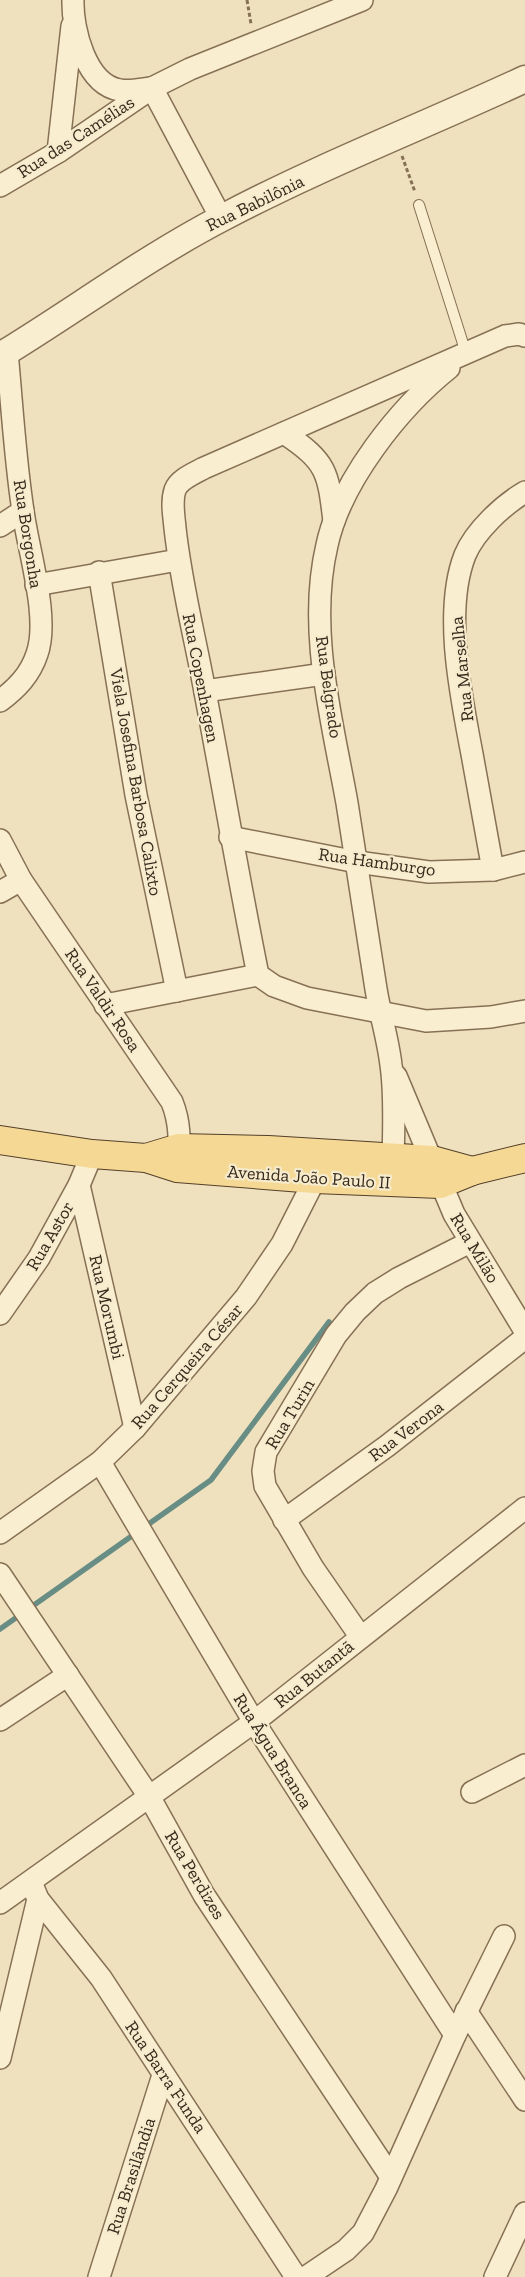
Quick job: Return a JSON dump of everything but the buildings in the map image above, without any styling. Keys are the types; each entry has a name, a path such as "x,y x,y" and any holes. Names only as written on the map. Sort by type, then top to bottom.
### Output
{"main road":[{"name":"Avenida João Paulo II","path":"0,1140 92,1154 146,1158 178,1158 316,1167 436,1172 472,1171 525,1158"}],"street":[{"name":"Rua das Camélias","path":"0,186 58,152 152,88 190,69 362,0"},
{"path":"73,8 80,44 97,77 119,90 152,88 221,218"},
{"path":"58,152 73,8"},
{"name":"Rua Babilônia","path":"3,354 92,295 221,218 525,79"},
{"name":"Rua Copenhagen","path":"258,975 230,837 205,691 178,560 173,504 175,491 179,484 204,468 505,336 519,334 525,336"},
{"name":"Rua Belgrado","path":"393,1170 391,1066 380,1012 357,862 324,674 318,592 327,544 334,521 363,467 385,434 414,398 466,353"},
{"name":"Rua Borgonha","path":"0,701 22,684 38,654 41,631 36,585 23,511 3,354"},
{"path":"284,433 309,450 323,467 330,493 334,521"},
{"name":"Rua Marselha","path":"493,870 465,713 454,624 457,586 466,554 482,530 513,499 525,492"},
{"path":"0,526 23,511"},
{"path":"36,585 99,572 178,560"},
{"name":"Viela Josefina Barbosa Calixto","path":"99,572 136,795 177,991"},
{"path":"205,691 324,674"},
{"name":"Rua Hamburgo","path":"230,837 357,862 429,872 493,870 525,862"},
{"name":"Rua Valdir Rosa","path":"0,840 21,880 172,1102 177,1114 178,1158"},
{"path":"0,892 21,880"},
{"path":"105,1006 258,975 274,986 307,998 426,1021 492,1017 525,1011"},
{"name":"Rua Belgrado","path":"391,1066 436,1172"},
{"name":"Rua Astor","path":"0,1314 40,1258 92,1154"},
{"name":"Rua Cerqueira César","path":"0,1533 100,1462 136,1428 246,1297 282,1244 316,1167"},
{"name":"Rua Milão","path":"436,1172 470,1242 525,1331"},
{"name":"Rua Morumbi","path":"78,1185 136,1428"},
{"name":"Rua Turin","path":"360,1636 313,1568 266,1486 263,1471 266,1452 336,1335 355,1312 375,1293 470,1242"},
{"name":"Rua Verona","path":"284,1520 387,1446 525,1338"},
{"name":"Rua Água Branca","path":"100,1462 254,1722 455,2035"},
{"name":"Rua Butantã","path":"0,1902 35,1890 150,1798 254,1722 360,1636 525,1508"},
{"name":"Rua Perdizes","path":"0,1574 150,1798 204,1895 391,2177"},
{"path":"0,1720 68,1675"},
{"path":"472,1792 525,1765"},
{"path":"1,2048 35,1890"},
{"name":"Rua Barra Funda","path":"35,1890 101,1978 163,2075 207,2137 296,2277"},
{"path":"306,2277 346,2250 363,2233 391,2177 466,2011 504,1936"},
{"path":"466,2011 525,2100"},
{"name":"Rua Brasilândia","path":"99,2277 163,2075"},
{"path":"495,2277 525,2212"}],"lane":[{"path":"419,205 466,353"}],"path":[{"path":"247,0 256,42"},
{"path":"395,137 419,205"}],"waterway":[{"path":"0,1629 211,1480 329,1322"}]}
